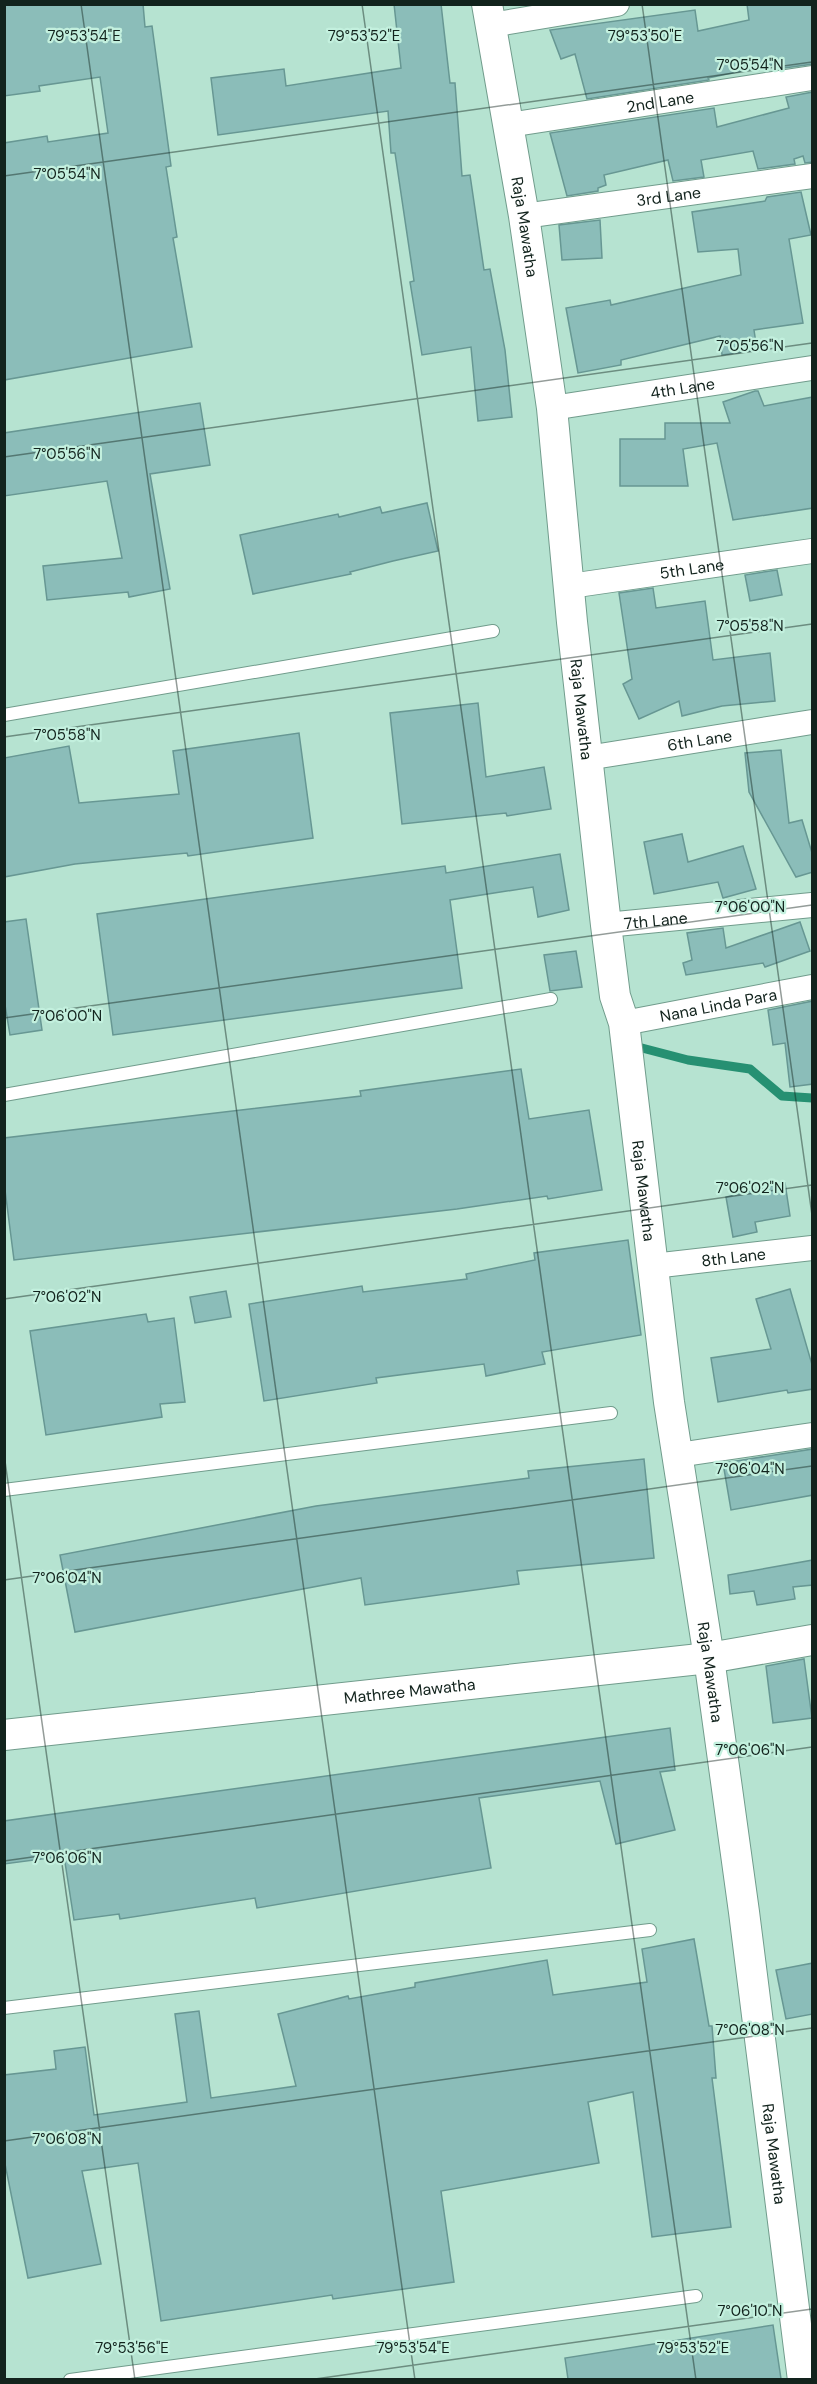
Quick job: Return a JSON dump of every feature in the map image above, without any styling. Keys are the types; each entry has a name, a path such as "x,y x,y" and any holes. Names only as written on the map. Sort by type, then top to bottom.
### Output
{"street":[{"path":"489,15 618,4"},
{"name":"Raja Mawatha","path":"489,15 524,216 552,408 572,622 615,996 624,1023 669,1402 709,1658 744,1912 803,2379"},
{"name":"2nd Lane","path":"509,125 813,78"},
{"name":"3rd Lane","path":"524,216 813,176"},
{"name":"4th Lane","path":"552,408 813,368"},
{"name":"5th Lane","path":"570,586 813,551"},
{"name":"6th Lane","path":"587,758 813,722"},
{"name":"7th Lane","path":"606,925 813,904"},
{"name":"Nana Linda Para","path":"624,1023 813,987"},
{"name":"8th Lane","path":"653,1266 813,1248"},
{"path":"678,1455 813,1435"},
{"name":"Mathree Mawatha","path":"4,1735 709,1658 813,1640"}],"lane":[{"path":"4,715 493,631"},
{"path":"4,1095 551,999"},
{"path":"4,1490 611,1413"},
{"path":"4,2008 650,1930"},
{"path":"70,2379 696,2296"}],"building":[{"path":"4,4 143,4 145,27 152,26 171,166 166,167 177,237 173,238 192,347 4,380 4,143 47,136 48,142 108,133 100,77 39,86 40,91 4,96"},
{"path":"394,4 441,4 450,83 455,83 462,176 470,175 484,270 490,269 505,350 512,417 478,421 471,347 422,355 410,282 414,281 395,153 391,153 388,111 218,135 211,78 284,69 286,86 401,68"},
{"path":"747,4 813,4 813,64 777,69 776,64 708,78 709,80 587,99 575,54 561,59 550,30 695,10 698,31 749,20"},
{"path":"813,92 813,162 805,163 803,156 794,159 795,164 758,169 753,151 701,160 704,177 673,181 668,160 604,175 606,185 598,188 598,191 567,196 550,133 714,108 717,127 789,108 786,97"},
{"path":"801,192 811,235 789,239 803,323 754,330 757,350 722,355 720,336 621,360 621,365 578,373 566,308 610,300 611,305 741,275 738,249 698,252 692,212 765,201 767,197"},
{"path":"600,220 602,258 562,260 559,225"},
{"path":"758,391 764,406 813,397 813,508 733,520 717,443 683,449 688,486 620,486 620,439 665,439 665,423 730,423 723,402"},
{"path":"200,403 210,465 150,474 170,589 129,597 128,592 47,600 43,566 122,558 107,481 4,496 4,433"},
{"path":"427,503 438,551 350,572 351,574 253,594 240,535 338,514 339,517 380,507 382,513"},
{"path":"777,570 782,595 750,601 745,575"},
{"path":"653,588 656,608 705,601 713,660 770,653 775,701 722,706 682,716 679,701 639,719 623,684 632,679 619,593"},
{"path":"478,703 486,777 544,767 551,809 507,816 506,813 402,824 390,713"},
{"path":"299,733 313,838 188,856 187,853 75,864 4,877 4,758 69,746 79,803 179,794 173,751"},
{"path":"781,750 789,823 802,820 813,856 813,872 796,877 749,792 745,753"},
{"path":"682,834 688,862 743,846 756,889 723,898 718,882 654,894 644,842"},
{"path":"560,854 569,910 538,917 533,887 450,900 462,988 113,1035 97,914 445,866 446,873"},
{"path":"26,919 42,1030 10,1035 4,999 4,922"},
{"path":"800,922 810,951 765,967 763,963 686,975 683,963 692,960 687,933 723,928 726,948"},
{"path":"576,951 582,987 550,991 544,955"},
{"path":"813,1001 813,1084 790,1087 785,1043 773,1045 768,1010"},
{"path":"521,1069 529,1119 589,1110 602,1190 548,1199 547,1196 457,1209 14,1260 4,1182 4,1138 361,1096 360,1091"},
{"path":"785,1183 790,1216 755,1222 757,1232 733,1237 726,1197"},
{"path":"628,1240 641,1335 542,1352 545,1364 486,1376 484,1364 376,1378 377,1383 264,1401 249,1304 362,1286 363,1292 467,1279 466,1274 535,1260 534,1253"},
{"path":"790,1289 813,1368 813,1389 788,1393 787,1390 718,1402 711,1358 771,1349 756,1299"},
{"path":"226,1291 231,1317 195,1323 190,1297"},
{"path":"146,1314 148,1322 174,1318 185,1402 160,1404 162,1417 46,1435 30,1331"},
{"path":"813,1449 813,1495 731,1510 723,1463"},
{"path":"644,1459 654,1558 517,1571 519,1584 365,1605 361,1578 75,1632 60,1555 316,1506 529,1478 528,1471"},
{"path":"813,1560 813,1585 793,1587 795,1599 757,1605 754,1591 730,1594 728,1575"},
{"path":"804,1659 812,1718 773,1723 766,1666"},
{"path":"670,1728 675,1770 660,1772 675,1830 616,1844 600,1781 479,1798 491,1868 257,1908 255,1898 120,1919 119,1914 74,1920 64,1856 4,1864 4,1821"},
{"path":"694,1939 709,2026 712,2026 716,2078 712,2078 731,2227 652,2237 633,2092 588,2102 599,2163 441,2191 454,2282 333,2299 332,2295 161,2321 138,2163 82,2171 101,2264 28,2278 4,2159 4,2075 56,2069 54,2051 85,2047 94,2115 187,2102 175,2014 199,2011 211,2098 296,2086 278,2014 348,1996 349,1999 415,1987 415,1983 547,1960 553,1995 647,1982 642,1949"},
{"path":"813,1963 813,2014 786,2019 776,1970"},
{"path":"773,2325 781,2379 568,2379 565,2358"}],"waterway":[{"path":"642,1048 688,1060 750,1069 782,1096 812,1098"}]}
